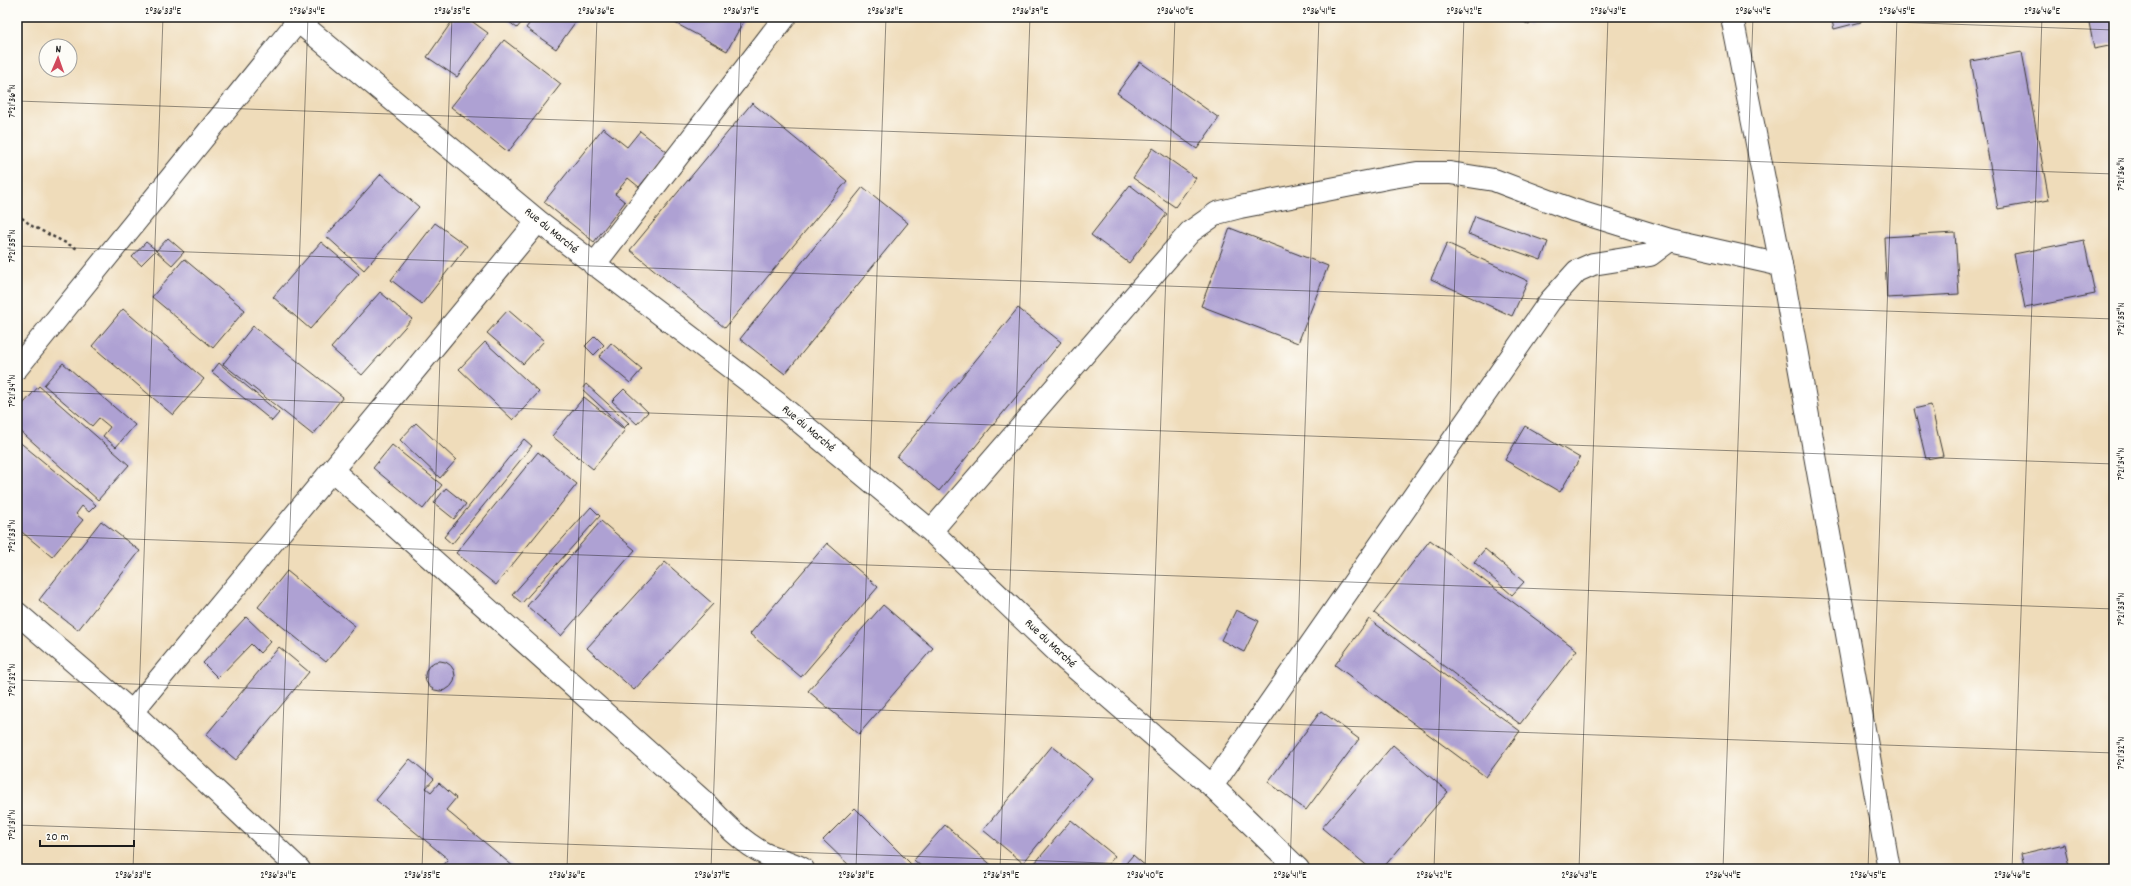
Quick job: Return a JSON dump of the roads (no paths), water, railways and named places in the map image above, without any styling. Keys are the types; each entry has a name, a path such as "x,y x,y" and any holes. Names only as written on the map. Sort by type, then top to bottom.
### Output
{"street":[{"path":"594,265 785,17"},
{"path":"1732,17 1781,265 1889,869"},
{"path":"17,368 104,262 296,19"},
{"name":"Rue du Marché","path":"296,19 538,221 776,402 931,531 1067,661 1212,786 1298,869"},
{"path":"931,531 1190,232 1217,213 1387,178 1417,174 1450,173 1494,180 1573,210 1670,240 1781,265"},
{"path":"132,712 538,221"},
{"path":"1212,786 1550,301 1577,271 1593,264 1650,255 1670,240"},
{"path":"332,470 704,802 733,832 765,854 789,861 803,869"},
{"path":"17,613 132,712 299,869"}]}
